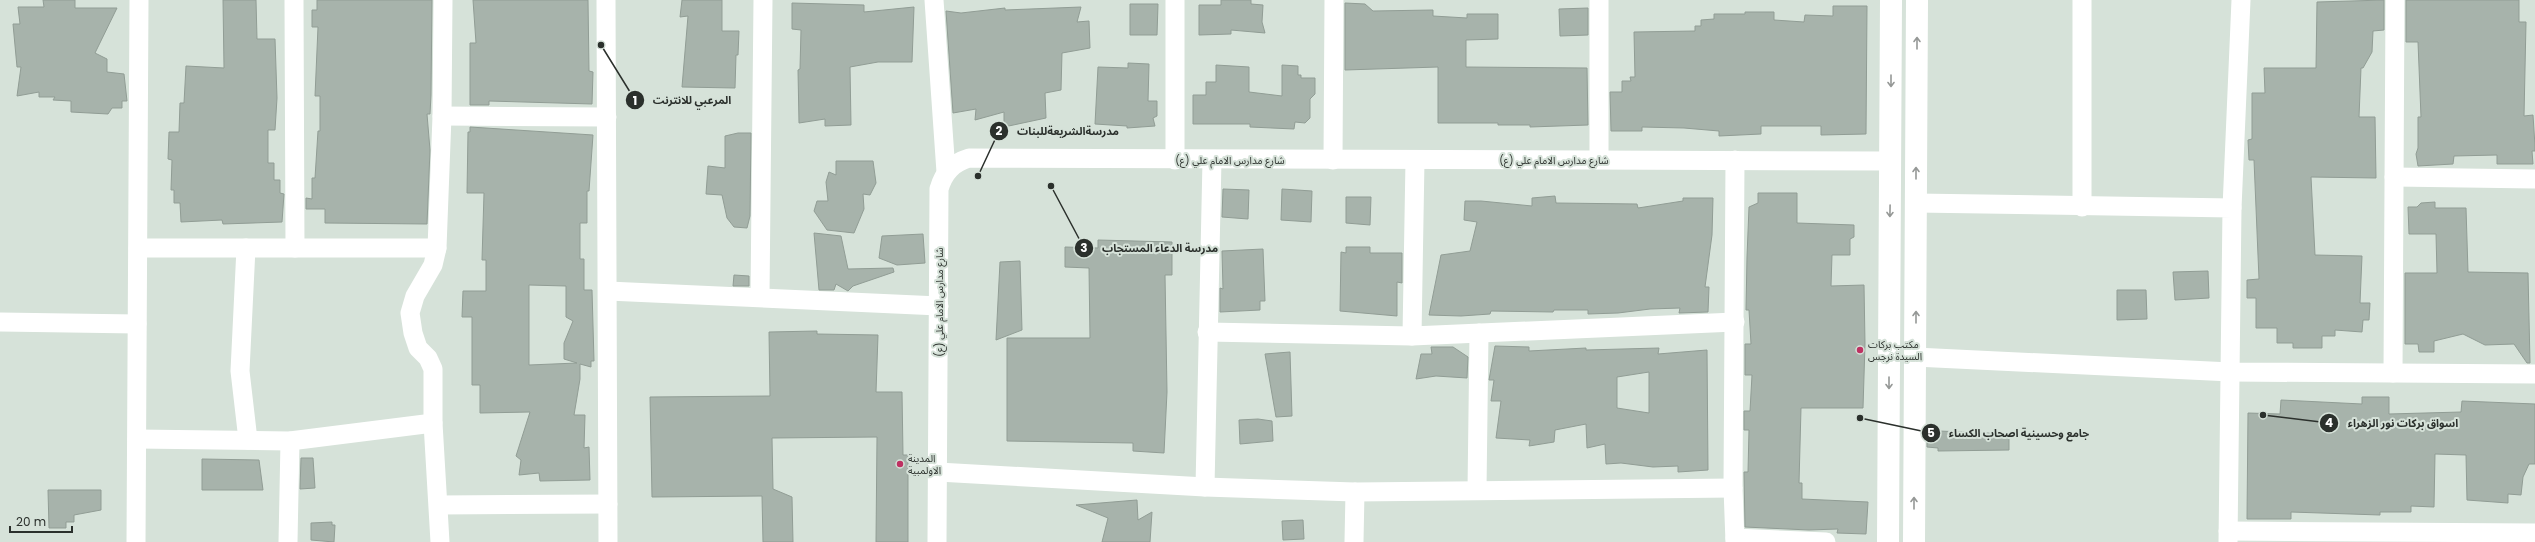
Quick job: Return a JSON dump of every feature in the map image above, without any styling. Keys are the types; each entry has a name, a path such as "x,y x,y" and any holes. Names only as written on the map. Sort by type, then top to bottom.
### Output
{"street":[{"path":"136,542 139,0"},
{"path":"294,0 295,248"},
{"path":"440,542 433,423 433,369 428,358 418,348 413,333 410,313 416,296 433,265 438,248 442,116 443,0"},
{"path":"606,0 608,542"},
{"path":"760,296 763,0"},
{"path":"934,0 946,172"},
{"path":"1175,160 1176,0"},
{"path":"1333,160 1334,0"},
{"path":"1599,0 1599,159"},
{"path":"1888,542 1891,0"},
{"path":"1914,542 1917,0"},
{"path":"2082,0 2082,207"},
{"path":"2241,0 2232,208 2228,536 2535,533"},
{"path":"2393,373 2395,0"},
{"path":"442,116 607,117"},
{"name":"شارع مدارس الامام علي (ع)","path":"937,542 940,189 946,172 953,165 969,158 1175,160 1599,159 1890,161"},
{"path":"1205,487 1207,332 1212,160"},
{"path":"1412,336 1415,160"},
{"path":"1735,160 1733,488 1735,540 1826,542"},
{"path":"2394,177 2535,179"},
{"path":"1916,203 2082,207 2232,208"},
{"path":"138,248 438,248"},
{"path":"246,248 240,371 248,440"},
{"path":"608,291 760,296 939,306"},
{"path":"0,322 137,324"},
{"path":"1207,332 1412,336 1735,322"},
{"path":"1477,490 1479,333"},
{"path":"1915,357 2231,372 2535,374"},
{"path":"137,439 290,441 433,423"},
{"path":"288,542 290,441"},
{"path":"938,472 1205,487 1355,492 1733,488"},
{"path":"1354,542 1355,492"},
{"path":"439,505 608,504"}],"building":[{"path":"43,0 75,0 75,8 117,8 95,53 107,59 107,72 124,74 127,101 122,101 122,108 112,108 108,114 71,112 71,101 53,100 55,97 39,97 39,92 17,96 21,67 17,67 13,24 20,24 18,7 44,7"},
{"path":"223,0 256,0 257,39 275,39 277,98 275,130 268,130 268,163 274,163 274,180 280,180 280,193 284,194 282,222 223,224 222,220 181,222 180,203 174,203 174,190 171,190 172,160 168,159 169,132 179,132 180,103 184,103 186,66 224,68"},
{"path":"317,0 432,0 431,95 430,114 427,114 430,150 427,224 325,223 325,209 306,209 306,198 312,199 312,178 315,178 318,131 320,131 320,96 315,96 318,27 312,27 312,10 317,10"},
{"path":"473,0 588,0 589,71 593,72 592,104 489,101 489,105 470,105 470,43 476,43"},
{"path":"682,0 722,0 722,31 739,31 738,55 736,55 735,88 682,87 688,16 680,17"},
{"path":"1221,0 1251,0 1251,4 1263,5 1262,22 1265,33 1231,30 1231,34 1199,35 1199,5 1221,5"},
{"path":"2384,0 2384,30 2373,31 2372,52 2363,68 2361,68 2359,117 2375,117 2376,178 2311,177 2315,255 2362,256 2360,303 2370,303 2369,320 2363,320 2362,332 2335,330 2335,336 2322,336 2322,348 2293,348 2293,343 2277,343 2277,328 2256,328 2256,298 2247,298 2247,280 2259,279 2254,160 2249,160 2248,140 2252,139 2252,93 2265,93 2264,68 2316,68 2317,2"},
{"path":"2406,0 2519,0 2519,22 2526,22 2524,116 2533,115 2535,151 2532,151 2533,164 2497,164 2497,155 2454,156 2453,164 2418,166 2416,154 2418,148 2418,117 2421,117 2418,42 2406,42"},
{"path":"792,3 864,5 864,12 914,7 912,62 878,62 850,67 851,125 825,126 825,119 799,123 798,70 800,69 801,30 792,29"},
{"path":"1345,3 1365,4 1373,11 1433,10 1433,16 1467,18 1467,14 1498,14 1498,39 1466,40 1466,67 1587,68 1588,125 1530,127 1530,125 1498,125 1498,123 1438,123 1438,67 1345,70"},
{"path":"1130,4 1158,4 1157,35 1130,35"},
{"path":"1833,6 1867,6 1866,134 1821,135 1821,126 1761,126 1761,134 1719,136 1719,131 1684,128 1642,127 1642,131 1611,131 1610,92 1622,92 1622,81 1631,81 1630,77 1635,77 1634,32 1695,31 1695,26 1701,26 1701,20 1714,19 1714,14 1745,14 1745,12 1774,12 1774,20 1804,22 1805,15 1833,16"},
{"path":"1081,7 1077,22 1089,21 1090,48 1062,53 1061,90 1045,93 1046,118 1004,127 1004,112 975,120 976,109 953,113 946,11 961,13 1005,8 1005,10"},
{"path":"1588,8 1588,35 1560,36 1559,9"},
{"path":"1128,63 1149,64 1148,101 1157,101 1157,116 1153,118 1155,126 1127,128 1127,126 1095,124 1098,67 1128,68"},
{"path":"1216,65 1249,67 1249,92 1282,96 1282,65 1298,66 1298,75 1301,75 1301,78 1315,78 1315,94 1310,99 1310,118 1305,123 1295,122 1294,129 1250,127 1250,124 1193,124 1193,95 1206,95 1206,82 1216,82"},
{"path":"470,127 593,135 589,191 587,191 587,223 580,223 580,259 584,259 584,290 592,290 594,361 591,361 591,367 580,364 580,379 574,415 585,415 584,448 589,447 590,480 540,481 539,473 519,475 521,460 516,456 530,412 480,413 480,385 472,385 472,317 462,317 463,291 486,291 486,260 482,260 484,193 467,193 468,132 470,132","holes":["529,285 566,286 566,317 573,321 564,343 564,359 577,363 529,365"]},
{"path":"738,133 751,133 750,216 747,228 734,227 727,218 722,195 706,194 708,166 725,168 725,136"},
{"path":"836,161 873,161 876,183 870,195 863,194 864,209 854,233 827,230 814,211 817,201 828,201 826,182 829,172 836,175"},
{"path":"1223,189 1249,190 1248,219 1222,217"},
{"path":"1282,189 1312,191 1311,222 1281,220"},
{"path":"1758,193 1797,193 1797,223 1854,225 1854,237 1850,239 1850,255 1832,255 1831,286 1864,285 1865,344 1863,408 1801,408 1799,483 1802,483 1802,499 1868,502 1866,534 1837,533 1838,529 1809,530 1745,527 1744,472 1748,472 1749,430 1744,430 1744,411 1750,411 1752,375 1745,375 1745,344 1751,344 1749,310 1746,310 1747,257 1749,207 1758,203"},
{"path":"1555,196 1556,203 1637,204 1638,208 1683,201 1683,198 1713,198 1712,235 1705,287 1709,287 1708,312 1679,313 1680,308 1588,314 1588,310 1554,310 1553,312 1491,311 1490,314 1461,316 1429,315 1441,255 1470,251 1477,222 1464,220 1465,201 1532,206 1532,198"},
{"path":"1346,197 1371,197 1370,225 1346,223"},
{"path":"2435,202 2435,208 2466,208 2468,272 2528,273 2530,363 2527,363 2514,344 2485,345 2463,334 2434,341 2434,352 2419,352 2418,344 2405,344 2405,273 2437,273 2436,234 2409,234 2408,207 2417,207 2421,203"},
{"path":"814,233 841,236 848,269 893,268 894,272 853,286 848,291 836,284 834,290 819,290"},
{"path":"923,234 925,263 897,265 879,258 882,236"},
{"path":"1098,240 1172,242 1172,275 1165,275 1167,392 1164,453 1133,451 1133,443 1007,441 1007,338 1090,338 1089,268 1065,267 1065,247 1098,248"},
{"path":"1346,247 1370,247 1370,253 1402,253 1402,283 1397,282 1397,316 1340,311 1341,252 1346,253"},
{"path":"1263,249 1265,301 1260,301 1260,310 1220,312 1220,288 1223,289 1222,251"},
{"path":"1020,261 1022,330 996,340 1000,262"},
{"path":"2208,271 2209,298 2175,300 2173,272"},
{"path":"734,275 749,276 749,286 733,286"},
{"path":"2117,290 2146,290 2147,319 2117,320"},
{"path":"817,331 817,334 878,335 876,392 902,392 903,455 908,455 908,542 876,542 877,437 772,438 773,489 792,497 793,542 763,542 762,496 652,497 650,397 770,396 769,332"},
{"path":"1495,346 1529,347 1529,351 1586,348 1586,350 1659,348 1658,354 1707,350 1708,470 1678,472 1678,466 1653,467 1621,463 1606,464 1605,444 1587,448 1586,424 1555,430 1554,442 1529,446 1530,440 1496,438 1501,401 1491,401 1494,380 1489,380","holes":["1649,372 1649,413 1617,408 1617,377"]},
{"path":"1431,347 1453,347 1468,357 1467,378 1436,376 1416,379 1421,354 1432,354"},
{"path":"1290,352 1292,416 1276,417 1265,354"},
{"path":"2362,397 2389,397 2389,414 2461,412 2462,401 2535,404 2535,464 2529,464 2523,477 2521,495 2508,494 2508,503 2467,500 2466,455 2435,454 2434,507 2411,506 2411,512 2380,512 2380,515 2291,512 2291,519 2247,519 2248,413 2280,414 2281,400 2362,404"},
{"path":"1258,419 1272,421 1273,441 1240,444 1239,420"},
{"path":"1939,431 2009,434 2009,450 1938,451 1938,448 1927,447 1927,432"},
{"path":"301,458 313,458 315,488 300,489"},
{"path":"202,459 259,460 263,490 202,490"},
{"path":"48,490 101,490 101,510 74,515 74,522 66,522 66,528 49,528"},
{"path":"1137,500 1138,520 1152,512 1150,542 1102,542 1108,518 1076,505"},
{"path":"1303,520 1304,539 1283,540 1282,521"},
{"path":"332,522 332,525 335,525 334,542 311,540 311,523"}],"place":[{"name":"المرعبي للانترنت","path":"601,45"},
{"name":"مدرسةالشريعةللبنات","path":"978,176"},
{"name":"مدرسة الدعاء المستجاب","path":"1051,186"},
{"name":"مكتب بركات السيدة نرجس","path":"1860,350"},
{"name":"اسواق بركات نور الزهراء","path":"2263,415"},
{"name":"جامع وحسينية اصحاب الكساء","path":"1860,418"},
{"name":"المدينة الاولمبية","path":"900,464"}]}
